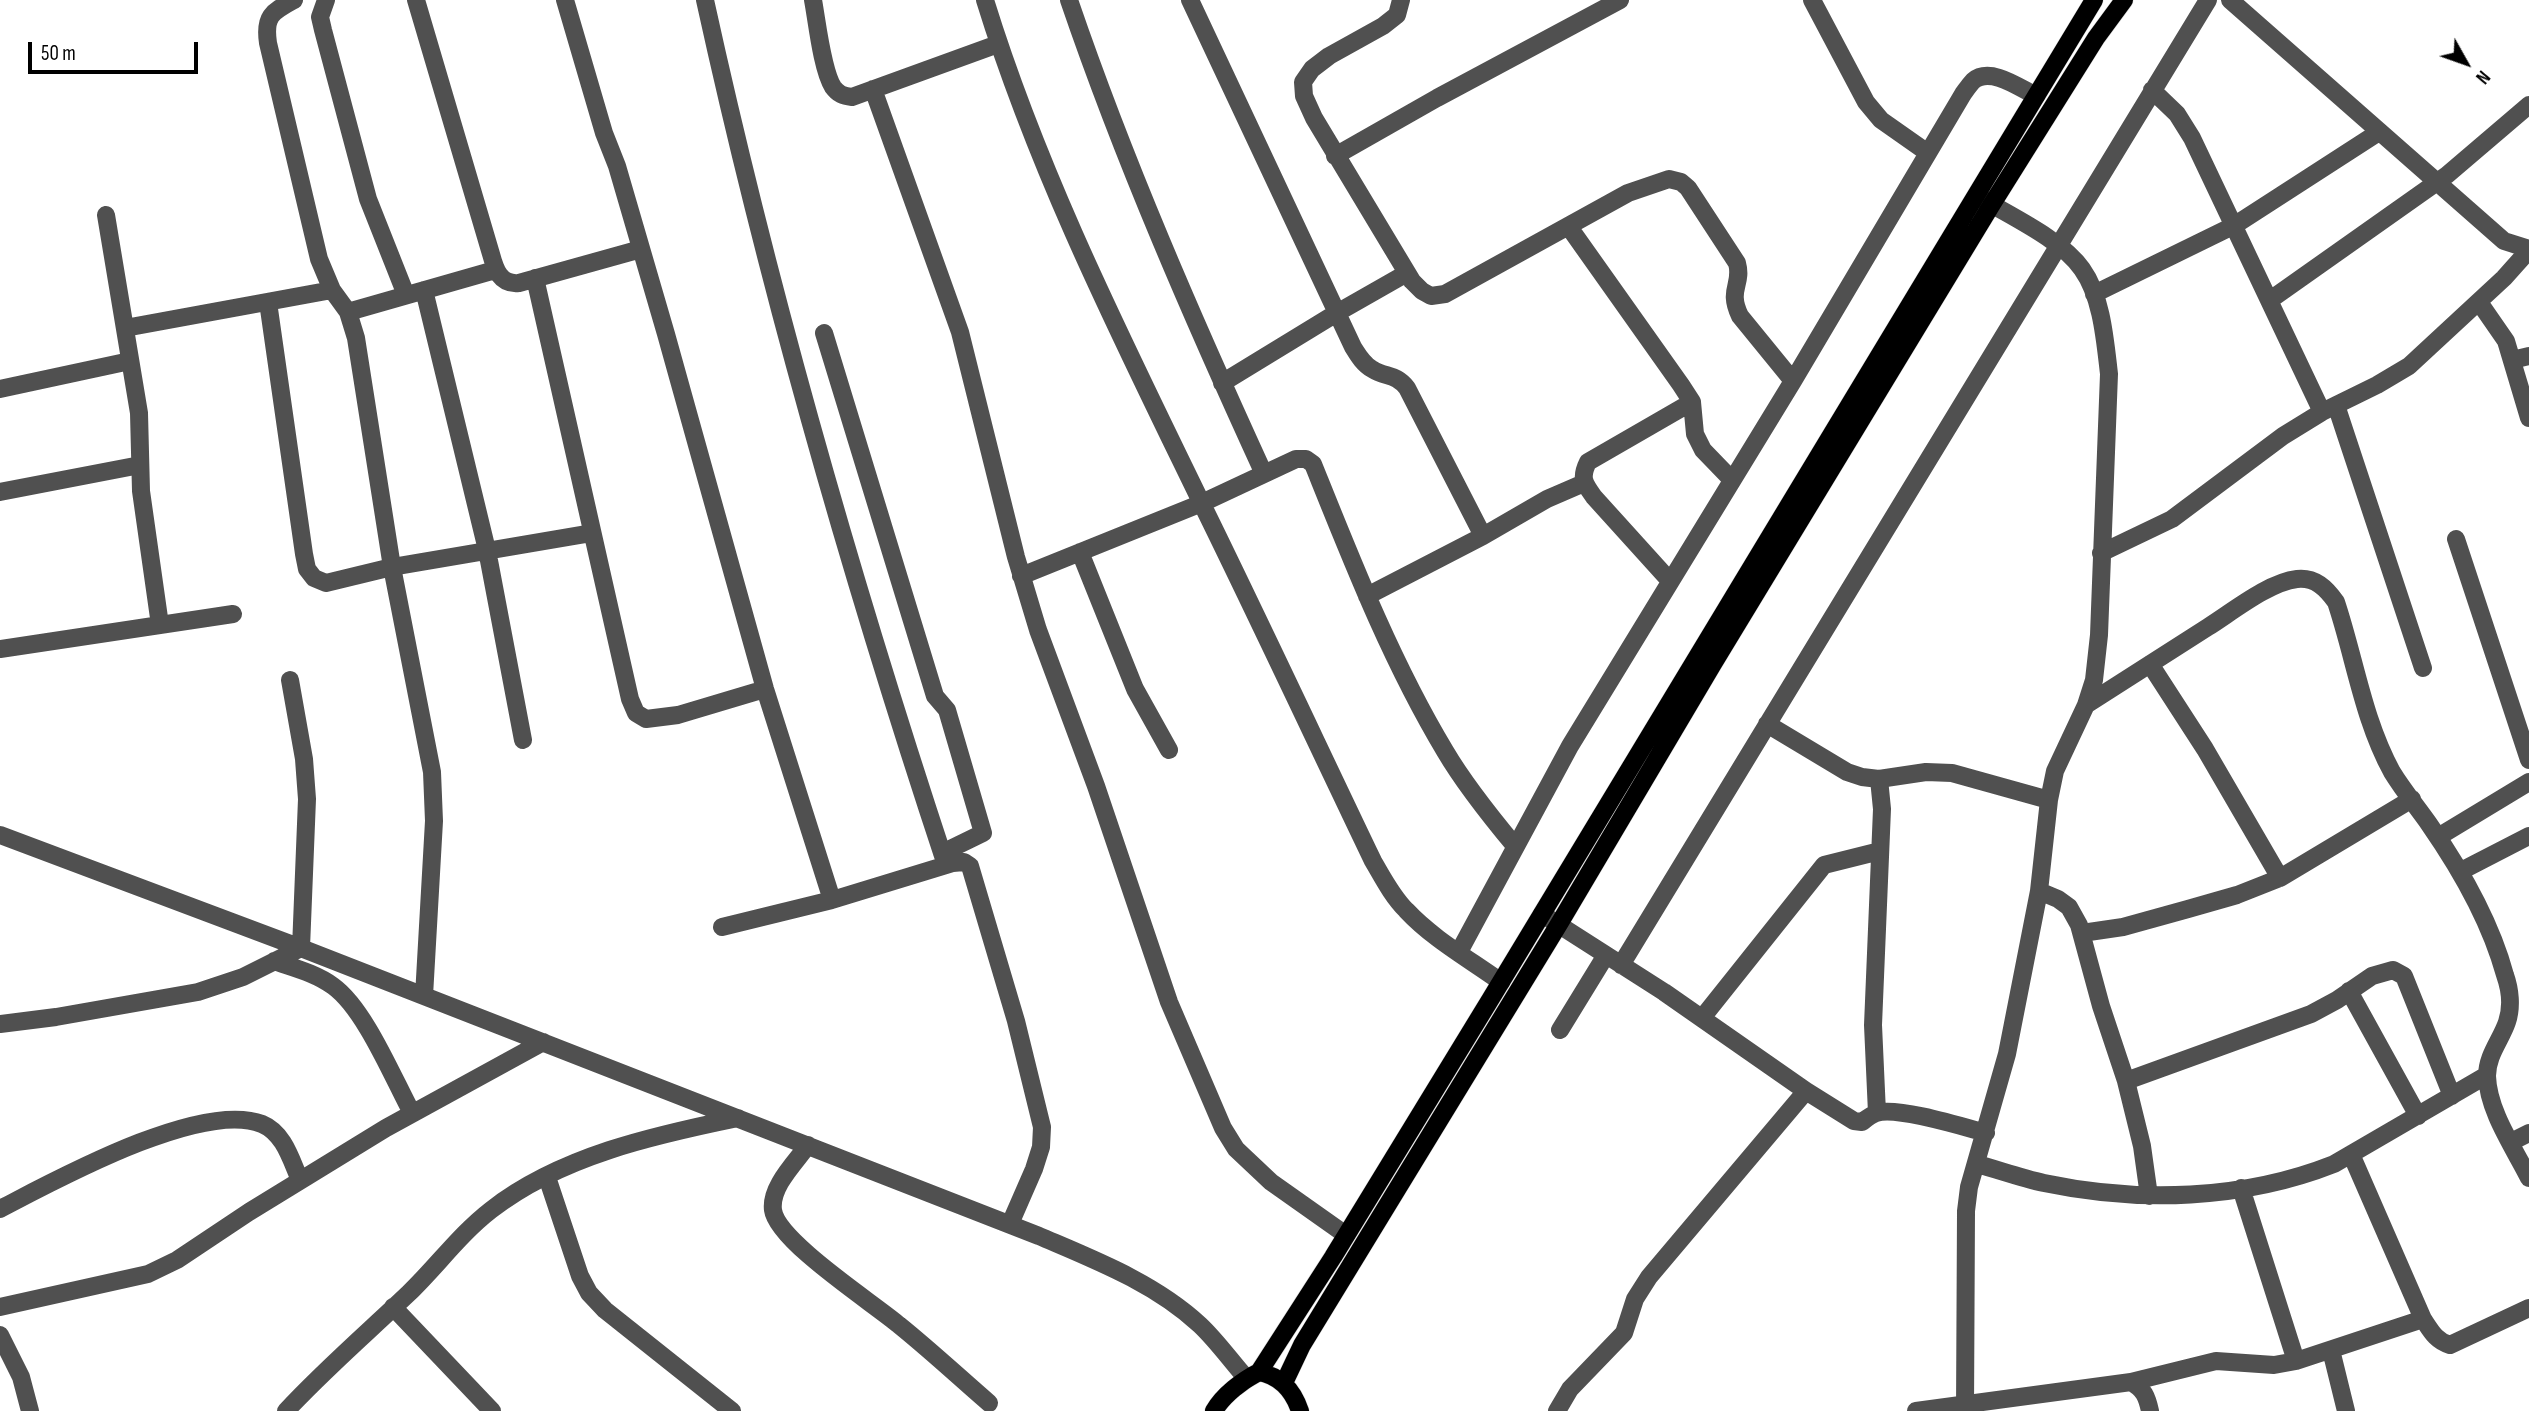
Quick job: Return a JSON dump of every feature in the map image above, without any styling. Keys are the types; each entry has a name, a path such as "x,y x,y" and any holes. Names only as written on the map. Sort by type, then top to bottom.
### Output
{"main road":[{"path":"1284,1383 1302,1345 1559,924 1713,664 1984,200 2036,96 2094,0"},
{"path":"1214,1411 1217,1405 1253,1375 1346,1235 1984,200 2124,0"},
{"path":"1253,1375 1273,1375 1284,1383 1300,1411"}],"street":[{"path":"294,0 269,17 266,27 319,259 332,290 348,312 356,338 391,567 429,750 434,821 424,996"},
{"path":"326,0 320,17 368,199 406,295"},
{"path":"416,0 495,270 502,279 510,284 641,249"},
{"path":"565,0 641,249 765,689 832,900"},
{"path":"705,0 725,91 771,271 839,523 944,859"},
{"path":"813,0 828,76 834,89 842,95 852,97 998,44"},
{"path":"985,0 1027,124 1079,246 1154,409 1380,872 1405,910 1501,982"},
{"path":"1069,0 1100,90 1222,383 1265,474"},
{"path":"1190,0 1335,314 1363,361 1373,370 1399,378 1407,387 1483,536"},
{"path":"1401,0 1397,15 1383,26 1329,56 1312,69 1303,82 1304,96 1335,156 1407,273 1422,291 1431,296 1445,294 1628,194 1669,179 1681,182 1688,188 1737,263 1740,273 1733,292 1734,304 1740,316 1793,380"},
{"path":"1335,156 1620,0"},
{"path":"1812,0 1866,102 1881,120 1928,153"},
{"path":"1560,1030 1614,960 1767,724 2208,0"},
{"path":"2101,553 2172,519 2274,442 2409,366 2479,302 2529,250 2504,241 2230,0"},
{"path":"1458,952 1570,746 1963,94 1975,79 1989,75 2036,96"},
{"path":"873,89 960,332 1021,576 1038,630 1096,786 1169,1002 1223,1128 1236,1149 1271,1182 1346,1235"},
{"path":"2152,90 2177,114 2192,138 2270,300 2329,409 2423,668"},
{"path":"2270,300 2436,182 2529,105"},
{"path":"2094,294 2235,225 2379,132"},
{"path":"1965,1408 1966,1211 1969,1187 2007,1054 2039,891 2054,771 2086,705 2094,680 2109,374 2104,332 2094,294 2083,270 2057,246 1984,200"},
{"path":"106,215 139,413 141,491 160,625"},
{"path":"1569,227 1692,402 1695,434 1703,450 1732,481"},
{"path":"348,312 495,270"},
{"path":"1222,383 1407,273"},
{"path":"535,278 630,699 636,713 646,719 678,715 765,689"},
{"path":"125,328 332,290"},
{"path":"424,290 487,551 523,740"},
{"path":"268,302 307,569 314,578 326,583 391,567 592,533"},
{"path":"2479,302 2520,358 2529,418"},
{"path":"722,927 832,900 944,859 983,833 947,710 935,696 824,333"},
{"path":"0,389 130,361"},
{"path":"1670,581 1584,483 1582,474 1588,462 1692,402"},
{"path":"1021,576 1202,503 1296,460 1306,459 1313,464 1390,647 1444,751 1483,808 1515,846"},
{"path":"0,492 140,465"},
{"path":"1367,596 1483,536 1547,499 1584,483"},
{"path":"2456,539 2529,760"},
{"path":"1080,552 1135,689 1169,750"},
{"path":"2086,705 2247,602 2277,586 2295,579 2310,579 2325,587 2336,601 2376,739 2393,774 2460,871 2494,943 2509,992 2507,1021 2490,1057 2487,1075 2497,1113 2529,1178"},
{"path":"0,649 233,614"},
{"path":"2150,664 2205,749 2280,878"},
{"path":"290,680 304,759 307,799 301,948"},
{"path":"1767,724 1847,772 1862,777 1879,779 1926,772 1952,773 2049,800"},
{"path":"1877,1113 1873,1025 1882,809 1879,779"},
{"path":"2438,837 2529,782"},
{"path":"2081,933 2123,926 2189,909 2237,895 2280,878 2412,799"},
{"path":"0,835 301,948 1010,1224 1115,1268 1164,1297 1200,1325 1253,1375"},
{"path":"2460,871 2529,836"},
{"path":"1702,1018 1824,865 1880,851"},
{"path":"944,859 964,862 970,866 973,873 1016,1021 1042,1127 1041,1147 1034,1169 1010,1224"},
{"path":"2039,891 2058,899 2069,907 2075,916 2126,1081 2142,1146 2149,1196"},
{"path":"1542,914 1854,1121 1862,1122 1877,1113 1933,1118 1986,1133"},
{"path":"0,1024 198,992 243,977 301,948"},
{"path":"274,961 316,975 347,1000 361,1019 412,1113"},
{"path":"2126,1081 2311,1014 2372,976 2385,971 2400,972 2404,976 2452,1096"},
{"path":"2349,991 2418,1116"},
{"path":"0,1307 148,1274 177,1260 300,1180 412,1113 543,1042"},
{"path":"1976,1164 2043,1183 2149,1196 2187,1195 2266,1185 2309,1174 2351,1154 2487,1075"},
{"path":"1558,1411 1570,1389 1624,1334 1635,1299 1649,1278 1806,1091"},
{"path":"286,1411 320,1374 428,1274 458,1238 516,1192 596,1154 659,1135 738,1118"},
{"path":"0,1209 87,1165 130,1147 182,1128 237,1119 262,1124 276,1133 300,1180"},
{"path":"2511,1142 2529,1132"},
{"path":"808,1145 776,1190 772,1202 773,1214 779,1225 824,1268 896,1322 989,1403"},
{"path":"2351,1154 2423,1319 2442,1342 2450,1345 2529,1308"},
{"path":"547,1177 580,1276 589,1293 605,1310 732,1411"},
{"path":"2241,1188 2296,1361"},
{"path":"393,1307 492,1411"},
{"path":"1916,1411 1965,1408 2131,1382 2216,1361 2274,1365 2296,1361 2423,1319"},
{"path":"0,1335 21,1377 30,1411"},
{"path":"2331,1350 2346,1411"},
{"path":"2131,1382 2141,1387 2150,1411"}]}
